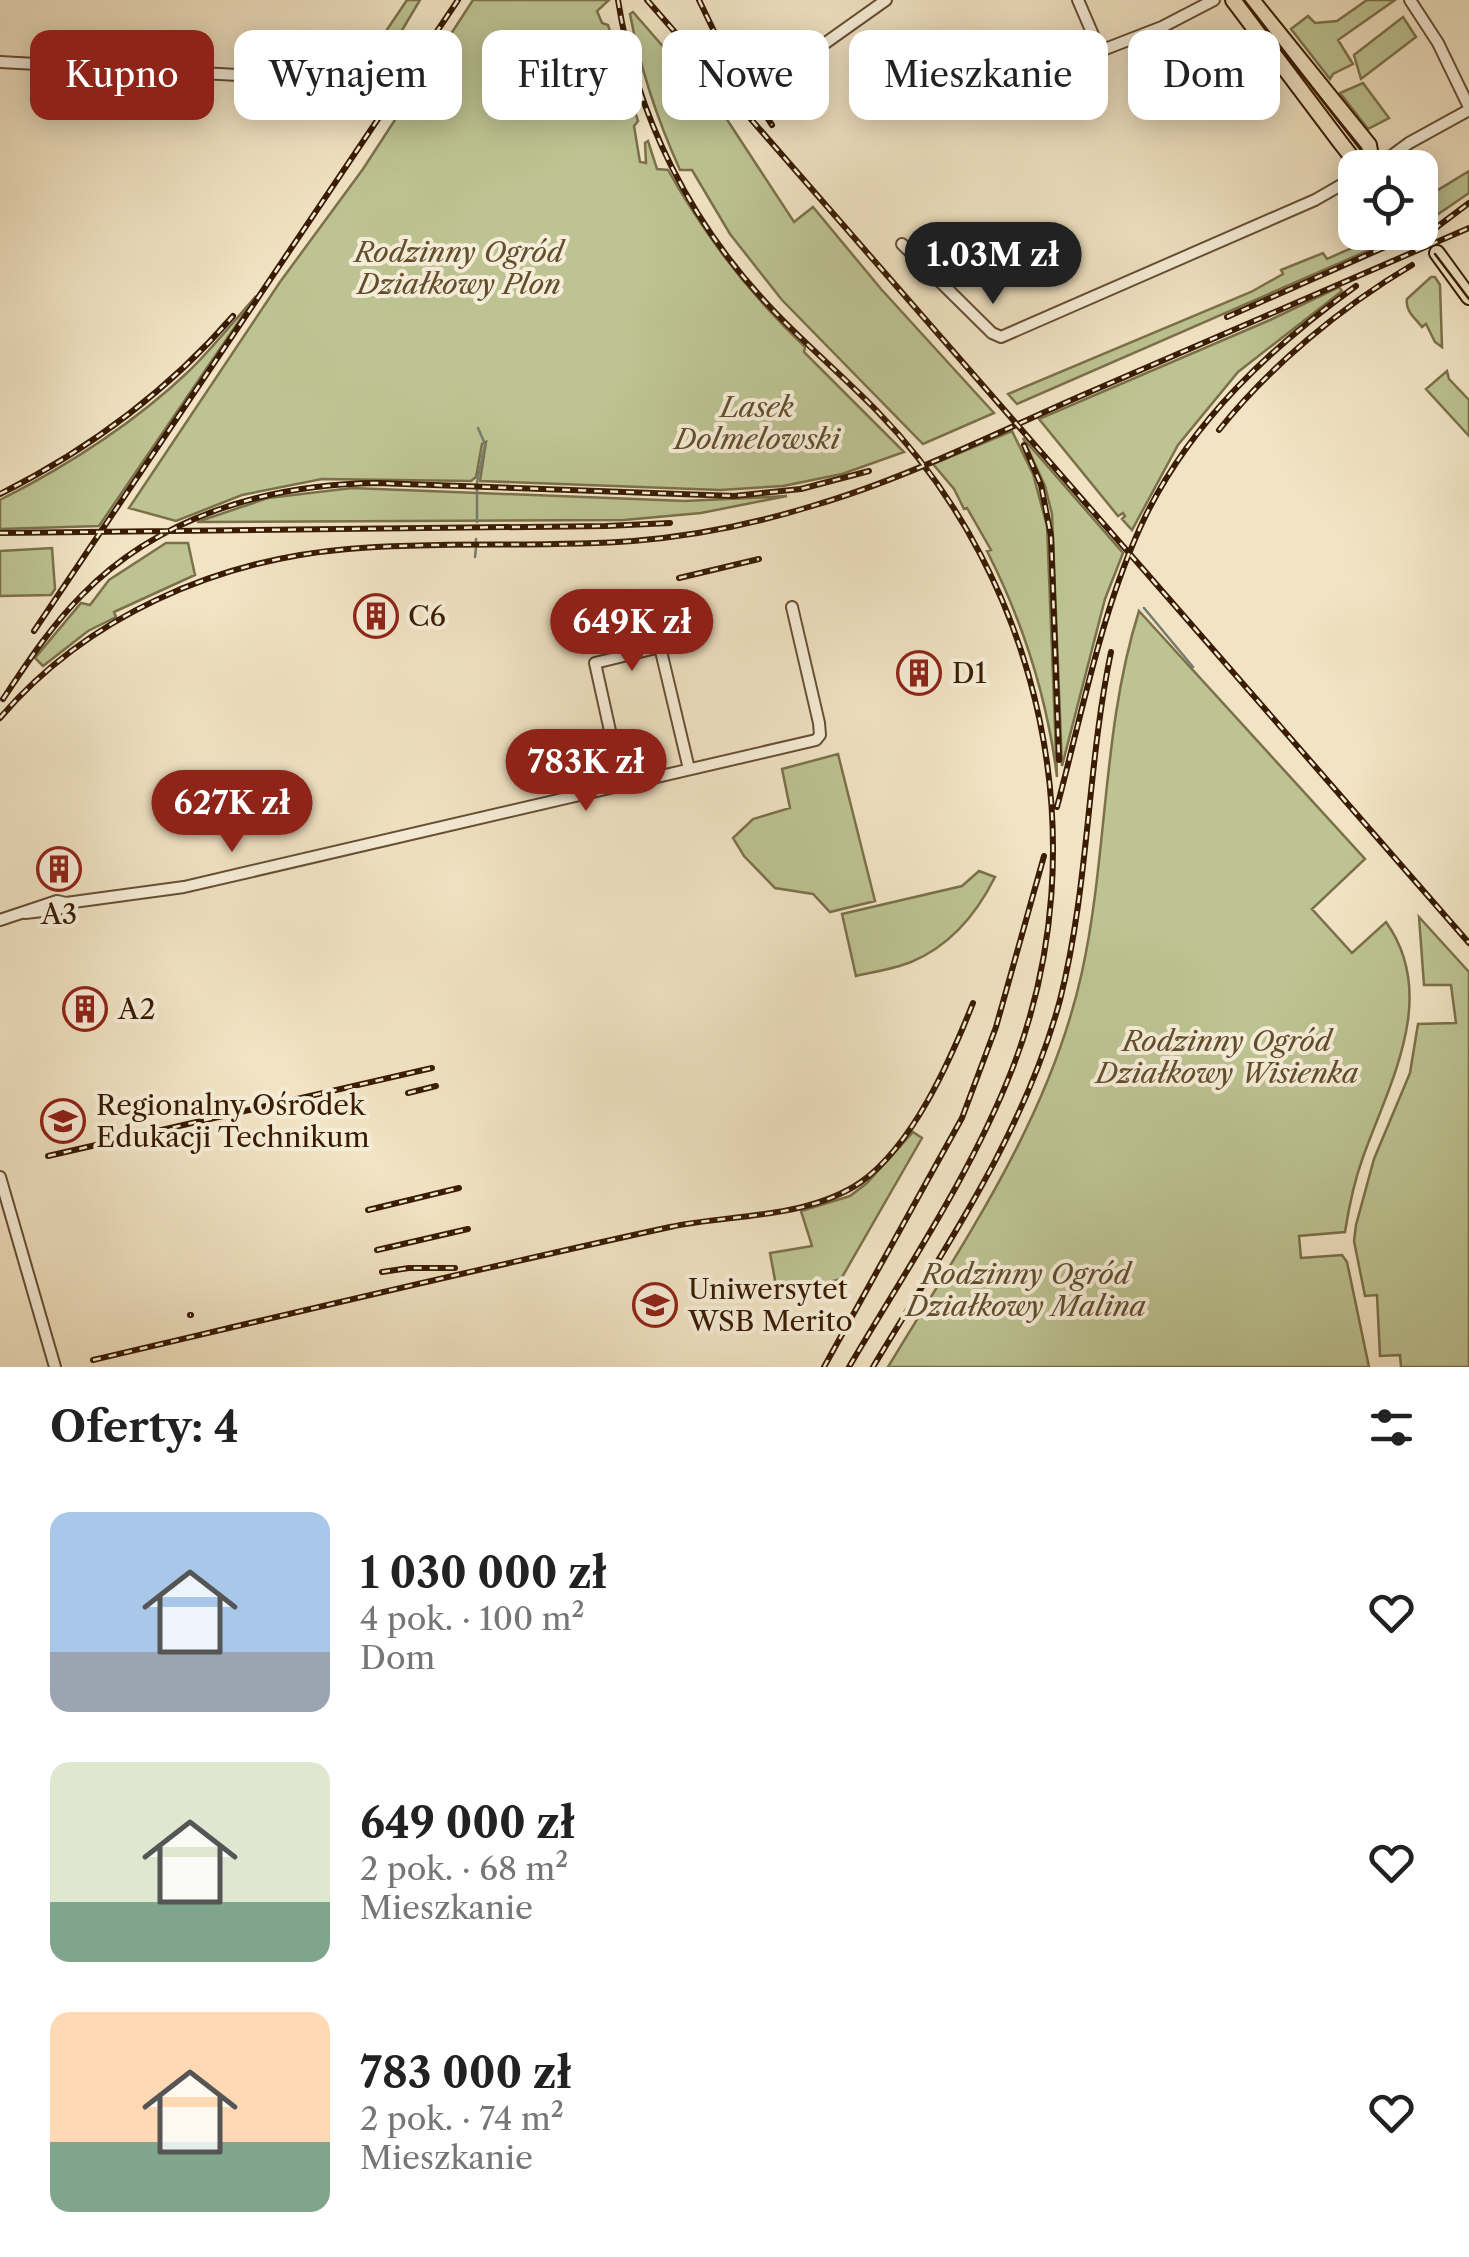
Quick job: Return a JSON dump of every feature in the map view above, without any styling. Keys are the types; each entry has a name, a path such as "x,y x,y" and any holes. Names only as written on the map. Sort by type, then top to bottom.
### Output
{"main road":[{"path":"1234,0 1346,150"},
{"path":"1252,0 1371,150"},
{"path":"1435,250 1469,297"}],"street":[{"path":"829,40 886,0"},
{"path":"1078,0 1100,51 1162,28 1214,0"},
{"path":"1399,150 1469,108 1438,43 1410,0"},
{"path":"0,62 234,75"},
{"path":"902,244 992,334 1000,337 1338,187"},
{"path":"0,920 53,910 66,903 184,887 810,742 820,735 792,607"},
{"path":"622,785 594,662 660,647 689,769"},
{"path":"0,1177 56,1367"}],"green space":[{"path":"407,0 420,0 402,30 387,30"},
{"name":"Rodzinny Ogród Działkowy Plon","path":"473,0 609,0 597,11 610,30 482,30 482,120 638,120 634,126 640,162 646,163 648,141 657,169 668,170 697,218 747,286 805,347 804,352 904,452 842,474 783,486 720,490 480,481 486,442 482,444 476,477 471,481 322,479 242,495 176,521 129,508 280,282 395,120 462,120 462,30 453,30"},
{"path":"1367,0 1395,0 1338,40 1353,64 1330,79 1291,29 1308,16 1315,23 1337,21"},
{"path":"633,12 662,45 662,120 727,120 794,222 813,207 881,289 994,413 923,444 782,300 730,234 692,170 680,170 644,74 642,30 634,30 630,14"},
{"path":"1403,17 1416,37 1361,79 1354,55"},
{"path":"1363,83 1389,118 1368,129 1340,93"},
{"path":"1469,171 1469,193 1438,214 1438,190"},
{"path":"1347,250 1369,250 1017,404 1008,394 1251,292 1283,274 1281,270 1323,253 1327,259"},
{"path":"1431,277 1440,285 1442,347 1426,324 1422,327 1409,311 1407,303"},
{"path":"1339,287 1342,291 1238,372 1178,445 1132,530 1122,519 1123,513 1118,516 1039,419 1270,320"},
{"path":"256,296 99,526 0,529 0,500 74,458 145,409 197,363"},
{"path":"1447,371 1449,379 1469,400 1469,436 1426,389"},
{"path":"1012,431 1033,474 1047,526 1057,777 1032,661 987,551 991,550 967,508 933,464"},
{"path":"1023,438 1123,553 1105,599 1062,766 1052,514 1045,486"},
{"path":"352,488 685,501 787,496 701,513 624,520 197,522 268,498"},
{"path":"166,543 188,543 195,575 114,612 116,617 88,631 43,666 35,658 81,603 90,605 109,580"},
{"path":"52,548 55,589 51,595 0,596 0,551"},
{"name":"Rodzinny Ogród Działkowy Wisienka","path":"1139,611 1365,859 1312,909 1352,953 1386,922 1401,950 1409,979 1405,1039 1360,1166 1345,1232 1299,1236 1301,1258 1342,1255 1347,1262 1369,1367 888,1367 1002,1177 1049,1078 1068,1026 1082,972 1097,882 1118,700"},
{"path":"838,754 875,901 830,912 813,894 775,888 744,856 733,838 753,819 790,808 782,769"},
{"path":"979,871 995,877 980,903 950,938 911,962 856,976 842,914 962,886"},
{"path":"1419,917 1469,972 1469,1367 1401,1367 1400,1355 1380,1356 1377,1295 1365,1296 1354,1241 1374,1159 1410,1073 1418,1024 1456,1023 1451,985 1424,985"},
{"path":"913,1132 922,1138 841,1279 777,1291 770,1253 812,1246 801,1211 850,1196"}],"waterway":[{"path":"477,522 477,482 485,444 478,428"},
{"path":"475,557 476,548"},
{"path":"1144,608 1193,667"}],"tram line":[{"path":"1244,0 1361,150"},
{"path":"1435,254 1469,299"}],"railway":[{"path":"34,631 458,0"},
{"path":"618,0 638,85 671,166 692,204 742,275 877,411 934,479 980,554 1016,635 1040,720 1052,807 1051,894 1039,982 1013,1067 978,1145 849,1367"},
{"path":"647,0 1469,943"},
{"path":"699,0 723,50 772,125"},
{"path":"1438,226 1469,203"},
{"path":"0,718 73,650 157,599 203,580 299,555 348,549 633,541 746,524 790,512 912,470 1469,228"},
{"path":"1227,317 1378,250"},
{"path":"1219,430 1308,339 1412,265"},
{"path":"1057,807 1117,585 1165,480 1237,388 1294,334 1356,286"},
{"path":"0,494 125,417 182,369 233,316"},
{"path":"1024,445 1041,485 1051,536 1059,760"},
{"path":"3,699 60,619 112,568 181,525 257,498 296,490 377,483 734,496 801,489 869,471"},
{"path":"0,533 670,523"},
{"path":"679,578 759,559"},
{"path":"873,1367 980,1190 1045,1049 1070,957 1111,652"},
{"path":"824,1367 962,1118 996,1027 1044,856"},
{"path":"93,1360 598,1243 670,1227 793,1209 840,1194 861,1182 897,1147 928,1100 973,1003"},
{"path":"48,1156 432,1068"},
{"path":"408,1093 436,1086"},
{"path":"368,1210 459,1188"},
{"path":"377,1250 468,1229"},
{"path":"382,1272 455,1268"}],"place":[{"name":"C6","path":"376,616"},
{"name":"D1","path":"919,673"},
{"name":"A3","path":"59,869"},
{"name":"A2","path":"85,1009"},
{"name":"Regionalny Ośrodek Edukacji Technikum","path":"63,1121"},
{"name":"Uniwersytet WSB Merito","path":"655,1305"}],"park label":[{"name":"Lasek Dolmelowski","path":"757,423"},
{"name":"Rodzinny Ogród Działkowy Malina","path":"1026,1290"}]}
